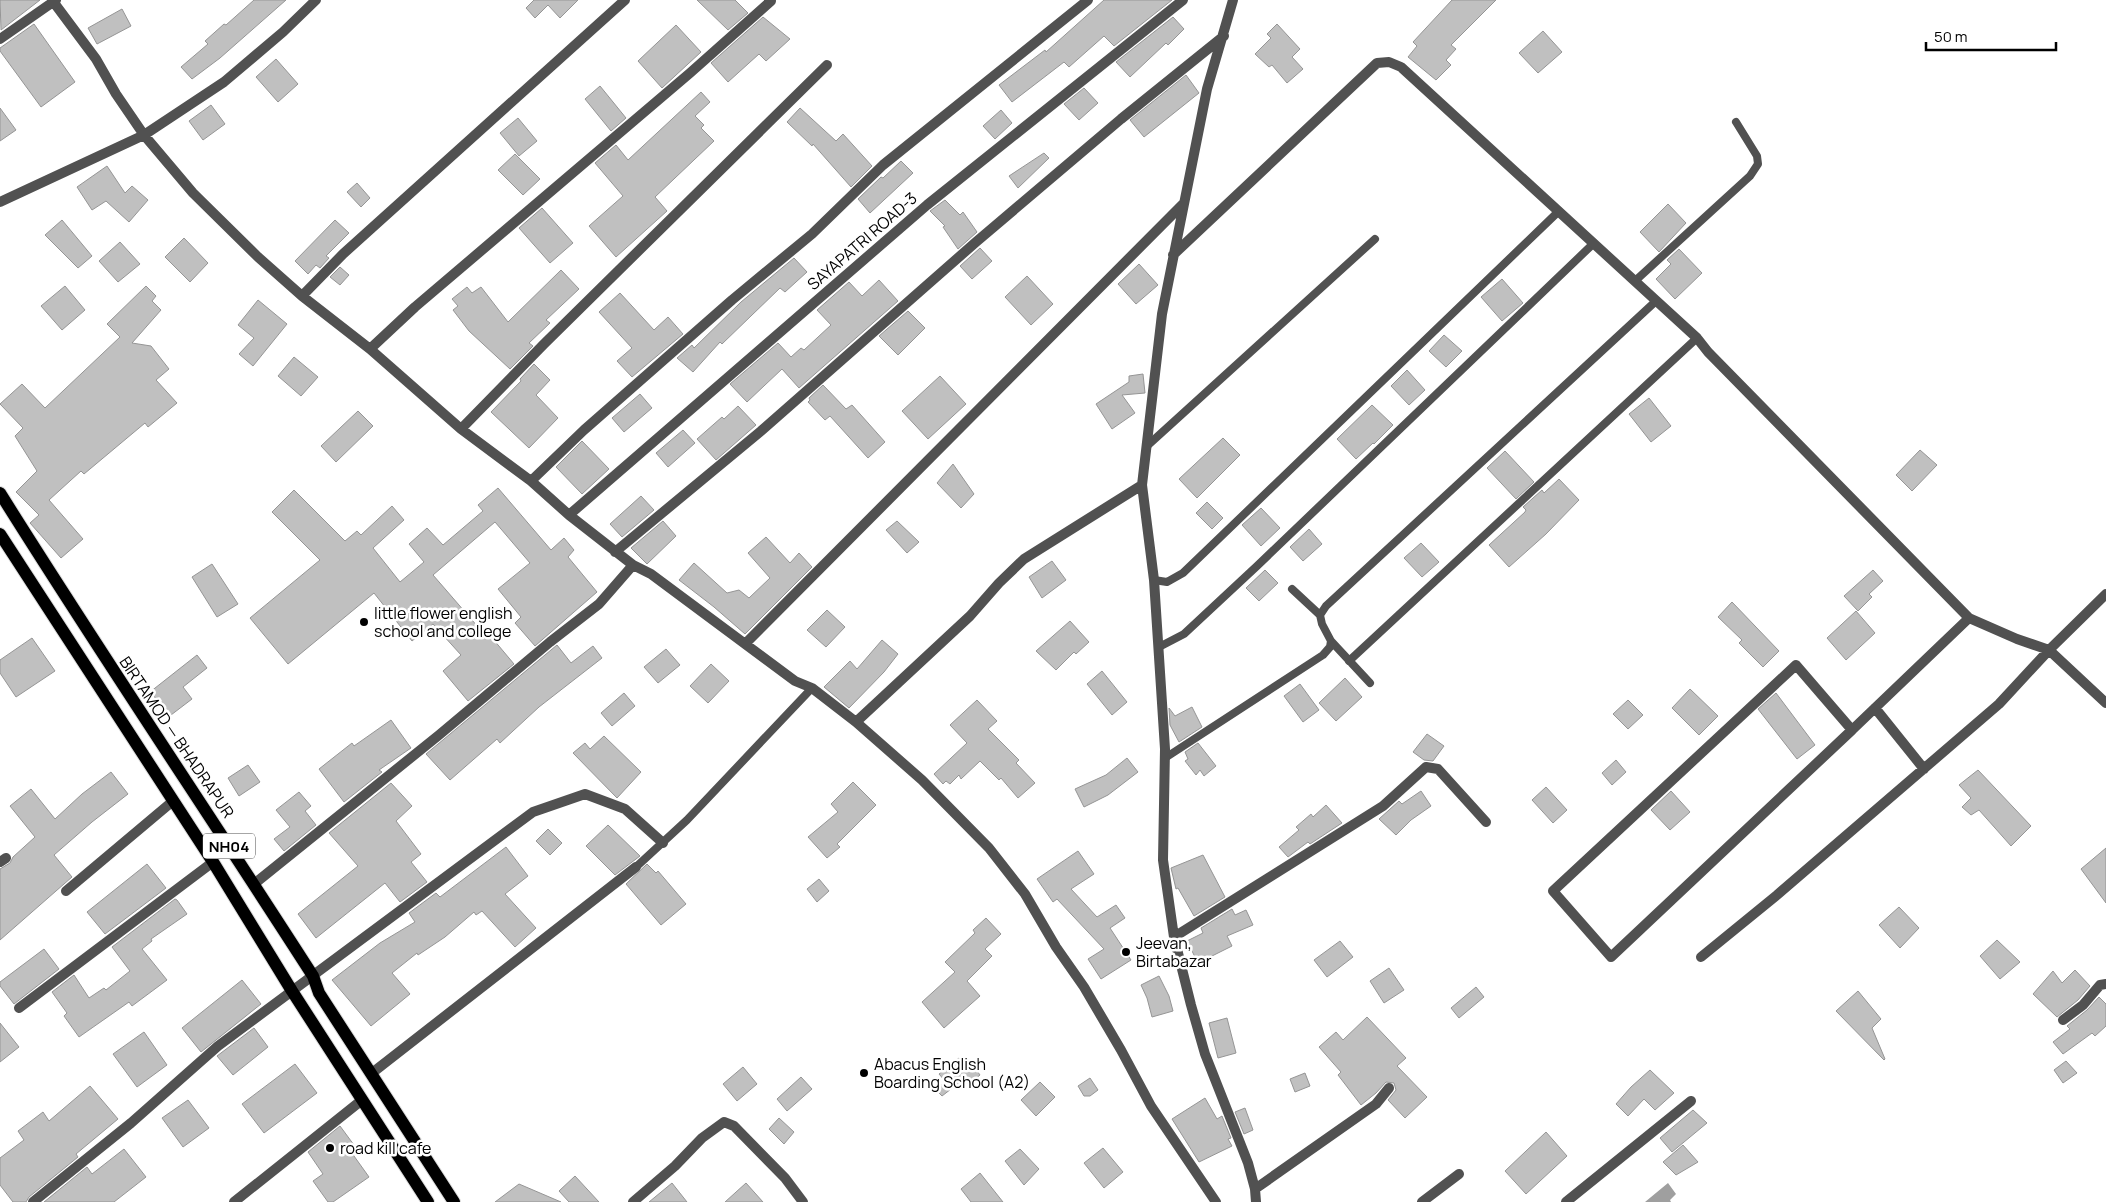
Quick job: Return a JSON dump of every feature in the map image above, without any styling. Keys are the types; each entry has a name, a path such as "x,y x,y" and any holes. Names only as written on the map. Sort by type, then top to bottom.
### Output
{"main road":[{"name":"BIRTAMOD — BHADRAPUR","path":"0,493 107,662 313,976 319,993 372,1073 451,1201"},
{"name":"NH04","path":"0,534 213,862 292,991 428,1202"},
{"path":"142,754 162,744"}],"street":[{"path":"0,202 144,135 224,82 283,32 316,0"},
{"path":"302,296 344,254 625,0"},
{"path":"370,350 415,307 771,2 769,0"},
{"path":"530,481 584,430 732,300 812,234 883,165 1088,0"},
{"name":"SAYAPATRI ROAD-3","path":"569,515 927,205 1182,0"},
{"path":"1233,0 1207,89 1162,314 1142,484 1154,580 1159,647 1165,758 1163,860 1174,937 1205,1054 1248,1163 1255,1189 1256,1202"},
{"path":"0,39 54,1 96,59 144,135 193,193 258,257 461,429 530,481 615,552 633,565 651,574 795,681 812,688 856,722 922,780 989,848 1025,894 1056,947 1084,987 1122,1050 1151,1106 1216,1202"},
{"path":"615,552 761,431 976,242 1121,119 1224,36"},
{"path":"1174,255 1377,63 1390,62 1401,67 1697,338 1708,352 1969,618 2017,639 2049,650 2106,703"},
{"path":"461,429 550,337 827,65"},
{"path":"745,644 1183,204"},
{"path":"856,722 964,622 999,582 1024,559 1142,484"},
{"path":"254,884 599,604 633,565"},
{"path":"1701,957 1777,895 1999,704 2049,650 2106,594"},
{"path":"1852,730 1796,665 1553,891 1611,957 1852,730 1969,618"},
{"path":"1875,708 1924,769"},
{"path":"1174,937 1384,806 1426,767 1438,769 1486,822"},
{"path":"33,1202 131,1123 218,1046 533,812 585,794 625,809 663,842"},
{"path":"66,891 173,801"},
{"path":"19,1008 213,862"},
{"path":"372,1073 636,867"},
{"path":"2063,1020 2083,1005 2100,985 2106,984"},
{"path":"1255,1189 1376,1104 1389,1088"},
{"path":"234,1202 362,1100"},
{"path":"1566,1202 1691,1100"},
{"path":"633,1202 675,1166 702,1138 724,1122 734,1126 785,1178 803,1202"},
{"path":"1422,1202 1459,1174"}],"lane":[{"path":"1635,282 1750,176 1758,164 1757,156 1736,122"},
{"path":"1154,580 1167,582 1183,573 1559,211"},
{"path":"1147,446 1375,239"},
{"path":"1159,647 1184,634 1250,573 1594,244"},
{"path":"1320,615 1326,606 1656,301"},
{"path":"1349,661 1697,338"},
{"path":"1292,589 1320,615 1322,624 1332,641 1370,683"},
{"path":"1165,758 1323,655 1330,647 1332,641"},
{"path":"636,867 687,820 812,688"}],"shaded area":[{"path":"1668,1183 1676,1194 1670,1200 1671,1202 1645,1202"}],"building":[{"path":"0,0 40,0 1,30"},
{"path":"254,0 286,0 220,58 192,79 181,67 208,44 205,41"},
{"path":"534,0 578,0 560,18 548,5 535,18 526,8"},
{"path":"697,0 735,0 748,13 728,30"},
{"path":"1104,0 1172,0 1114,46 1104,36 1069,67 1064,62 1012,102 999,85 1045,50 1046,52"},
{"path":"1452,0 1496,0 1451,45 1456,49 1446,60 1451,65 1436,80 1408,57 1417,46 1413,42"},
{"path":"122,9 131,26 97,44 88,28"},
{"path":"763,17 790,39 766,61 759,54 728,82 711,63"},
{"path":"1173,17 1184,29 1130,77 1116,62"},
{"path":"34,24 75,82 41,107 0,51 0,48"},
{"path":"1277,24 1300,49 1292,57 1303,69 1287,83 1272,65 1269,67 1255,54 1271,38 1267,34"},
{"path":"676,25 701,52 662,88 638,61"},
{"path":"1543,31 1562,52 1538,73 1519,53"},
{"path":"276,59 298,84 278,102 256,77"},
{"path":"1186,75 1199,93 1144,137 1130,120"},
{"path":"600,86 626,118 611,131 585,99"},
{"path":"1084,88 1098,103 1079,120 1064,104"},
{"path":"701,92 710,102 695,116 704,125 701,128 714,141 655,197 667,211 616,257 589,226 623,196 595,163 616,145 628,160"},
{"path":"211,105 225,124 203,140 189,121"},
{"path":"0,108 16,130 0,141"},
{"path":"800,108 836,141 843,134 872,166 851,187 813,144 812,146 787,122"},
{"path":"1001,110 1012,123 995,139 983,126"},
{"path":"518,118 537,141 519,156 500,133"},
{"path":"1044,153 1049,158 1018,188 1009,176"},
{"path":"515,154 540,179 523,195 498,170"},
{"path":"901,161 913,173 870,213 858,199"},
{"path":"107,166 125,193 132,186 148,200 129,222 106,201 92,210 77,187"},
{"path":"357,183 370,198 361,207 347,192"},
{"path":"945,200 960,215 963,212 977,232 958,249 943,227 945,226 930,211"},
{"path":"1668,204 1686,223 1659,252 1640,232"},
{"path":"542,208 573,243 550,263 519,228"},
{"path":"62,220 92,256 78,268 45,235"},
{"path":"335,220 349,233 326,256 329,258 320,268 316,265 308,274 295,261"},
{"path":"184,238 208,263 190,282 165,257"},
{"path":"120,242 140,264 118,282 99,261"},
{"path":"980,248 992,261 972,279 960,266"},
{"path":"1679,249 1702,273 1675,299 1656,279 1671,264 1667,260"},
{"path":"794,258 807,272 785,292 780,288 722,344 720,342 693,372 677,358 692,345 694,348 741,302"},
{"path":"1139,264 1158,285 1136,304 1118,284"},
{"path":"340,267 349,275 340,285 330,277"},
{"path":"561,270 579,289 546,320 550,323 529,343 533,346 510,369 469,331 453,310 458,306 452,299 467,287 472,293 481,287 508,322"},
{"path":"1027,276 1053,304 1031,325 1005,297"},
{"path":"1502,279 1523,303 1502,321 1481,297"},
{"path":"879,280 898,301 799,388 782,369 747,402 730,384 778,343 791,357 801,348 804,350 831,325 817,310 849,282 862,296"},
{"path":"65,286 85,310 62,330 41,306"},
{"path":"146,286 156,296 152,301 161,310 132,343 151,346 169,369 156,380 177,403 148,427 145,423 84,474 81,471 49,500 83,539 61,558 30,523 39,515 16,492 37,471 15,436 23,428 0,404 22,384 45,408 120,337 107,324"},
{"path":"620,293 654,330 668,317 683,334 632,377 617,361 632,348 599,312"},
{"path":"258,300 287,324 253,366 239,354 254,338 238,325"},
{"path":"908,311 925,328 898,355 879,336"},
{"path":"1444,335 1462,351 1446,367 1429,351"},
{"path":"294,357 318,377 301,396 278,376"},
{"path":"534,364 550,380 536,395 558,418 529,448 491,412 521,381 520,379"},
{"path":"1407,370 1425,390 1409,405 1391,386"},
{"path":"1143,374 1145,393 1122,395 1135,413 1112,429 1096,404 1129,382 1129,376"},
{"path":"940,376 966,404 928,439 902,411"},
{"path":"823,385 846,409 852,405 885,442 868,458 830,416 825,420 808,402 809,398"},
{"path":"640,394 652,408 624,432 612,418"},
{"path":"1649,398 1671,426 1651,442 1629,414"},
{"path":"1372,405 1393,425 1356,459 1337,439"},
{"path":"738,406 756,425 716,460 697,439"},
{"path":"358,411 373,426 336,462 321,446"},
{"path":"683,430 695,443 668,467 656,453"},
{"path":"1223,438 1240,455 1197,498 1179,479"},
{"path":"582,441 609,469 582,494 556,467"},
{"path":"1920,450 1937,465 1912,491 1896,475"},
{"path":"1505,451 1534,482 1516,499 1487,468"},
{"path":"953,464 974,494 961,508 937,483"},
{"path":"1559,479 1579,500 1546,534 1509,567 1489,545 1525,512 1526,510 1523,507 1542,490 1544,493"},
{"path":"498,488 551,550 564,538 574,550 568,557 597,592 535,646 515,623 521,617 498,589 530,563 495,522 433,575 485,635 488,633 514,664 468,701 443,671 461,655 433,624 412,641 374,593 288,664 250,618 320,560 272,512 294,490 345,541 357,531 361,535 392,506 404,520 373,548 400,582 424,562 409,544 427,528 443,545 483,511 478,505"},
{"path":"641,496 654,510 622,537 610,524"},
{"path":"1207,502 1223,518 1212,529 1196,513"},
{"path":"1261,508 1280,528 1261,546 1242,525"},
{"path":"663,521 676,536 647,564 631,548"},
{"path":"897,521 919,542 907,553 886,530"},
{"path":"1309,529 1322,544 1303,561 1290,547"},
{"path":"766,537 790,563 799,553 812,567 745,634 679,580 694,563 727,593 739,590 749,598 770,578 748,553"},
{"path":"1421,543 1439,562 1422,577 1404,558"},
{"path":"1052,561 1066,580 1042,598 1029,577"},
{"path":"212,564 238,604 217,617 192,577"},
{"path":"1265,570 1278,583 1259,601 1246,588"},
{"path":"1873,570 1883,581 1869,594 1872,597 1858,611 1844,596"},
{"path":"1732,602 1779,651 1763,667 1739,643 1742,640 1718,617"},
{"path":"827,610 845,627 826,647 807,630"},
{"path":"1856,611 1875,633 1846,660 1827,638"},
{"path":"1070,621 1089,642 1076,654 1074,652 1056,670 1036,651"},
{"path":"32,638 55,671 16,697 0,673 0,660"},
{"path":"882,640 898,654 884,672 849,708 824,687 850,661 857,669"},
{"path":"557,645 571,663 593,646 602,658 539,707 500,743 497,739 450,780 426,754"},
{"path":"666,649 680,665 658,683 644,667"},
{"path":"197,655 207,668 183,687 192,699 171,715 161,701 159,702 150,692"},
{"path":"711,664 729,681 708,703 690,686"},
{"path":"1102,671 1127,702 1112,715 1087,684"},
{"path":"1345,678 1362,697 1336,721 1319,703"},
{"path":"1300,684 1319,710 1303,722 1284,696"},
{"path":"1690,689 1718,716 1699,735 1672,708"},
{"path":"624,693 635,706 612,726 601,713"},
{"path":"1776,693 1815,745 1797,759 1758,709"},
{"path":"977,700 997,721 988,729 1019,760 1016,763 1035,783 1018,798 1001,778 999,780 980,761 961,779 959,775 950,784 946,781 943,784 934,774 967,743 950,725"},
{"path":"1628,700 1643,715 1628,729 1613,714"},
{"path":"1192,707 1202,727 1179,742 1170,725 1169,708 1175,716"},
{"path":"391,720 411,748 379,770 382,772 344,802 319,769 352,743 354,746"},
{"path":"1427,734 1444,746 1433,761 1424,760 1413,752"},
{"path":"604,736 641,772 617,798 573,753 585,743 590,749"},
{"path":"1198,743 1216,766 1204,776 1200,770 1196,775 1185,761 1188,759 1185,752"},
{"path":"1127,758 1138,772 1108,795 1084,807 1075,789 1106,775"},
{"path":"1616,760 1626,772 1612,785 1602,773"},
{"path":"248,765 260,782 239,796 228,778"},
{"path":"1978,770 2031,826 2011,846 1979,810 1971,815 1962,807 1971,798 1959,785"},
{"path":"111,772 128,794 54,855 72,877 0,940 0,869 10,863 13,857 35,837 10,806 31,789 55,819 82,794"},
{"path":"853,782 876,805 837,844 840,847 827,858 808,837 838,812 831,804"},
{"path":"391,783 412,806 396,821 421,854 411,862 427,882 400,902 385,883 316,938 298,914 358,866 329,833"},
{"path":"1546,787 1567,810 1553,823 1532,800"},
{"path":"1421,791 1431,806 1411,820 1396,835 1379,819 1399,801 1402,804"},
{"path":"1671,791 1690,812 1670,830 1651,810"},
{"path":"299,792 311,806 305,811 316,825 284,851 274,839 290,827 276,810"},
{"path":"1326,805 1342,823 1310,844 1308,842 1288,857 1279,847 1299,830 1296,827 1311,814 1313,817"},
{"path":"608,825 640,856 615,875 586,846"},
{"path":"548,829 562,843 550,855 536,841"},
{"path":"506,847 528,876 505,894 536,928 515,947 482,911 476,915 474,912 445,937 418,955 417,953 392,973 410,994 371,1026 332,980 380,943 415,922 409,913 436,893 440,897"},
{"path":"2106,848 2106,903 2081,869"},
{"path":"1078,851 1094,874 1071,889 1097,917 1116,905 1125,918 1110,928 1131,960 1101,979 1088,959 1104,949 1057,899 1053,902 1037,879"},
{"path":"1203,855 1225,897 1194,916 1178,888 1176,889 1171,868"},
{"path":"147,864 166,888 105,934 87,912"},
{"path":"647,864 656,873 658,871 686,904 661,925 626,884"},
{"path":"819,879 829,891 817,902 807,889"},
{"path":"175,899 187,914 151,939 152,941 142,949 167,980 132,1006 129,1002 79,1037 64,1016 67,1013 52,992 74,975 89,998 104,988 106,990 130,971 112,947"},
{"path":"1899,907 1919,928 1900,948 1879,925"},
{"path":"1232,909 1235,915 1246,910 1253,925 1227,936 1232,946 1198,963 1187,941 1203,933 1201,928"},
{"path":"986,918 1001,934 985,949 992,956 967,981 980,996 944,1028 922,1002 955,972 945,962 975,933 973,930"},
{"path":"1997,940 2020,962 2000,979 1980,956"},
{"path":"1340,941 1353,957 1327,977 1314,960"},
{"path":"44,949 59,969 14,1004 0,986 0,982"},
{"path":"1389,968 1404,990 1384,1003 1370,981"},
{"path":"2075,970 2090,986 2078,1000 2057,1017 2033,994 2053,971 2062,983"},
{"path":"1159,976 1169,996 1173,1011 1152,1017 1141,985"},
{"path":"242,980 261,1004 201,1052 182,1028"},
{"path":"1476,987 1484,997 1459,1018 1451,1008"},
{"path":"1858,991 1881,1019 1872,1028 1884,1060 1836,1011"},
{"path":"2099,997 2106,1004 2106,1026 2095,1036 2092,1033 2063,1054 2053,1042 2070,1029 2067,1026 2087,1010"},
{"path":"1367,1017 1406,1058 1397,1066 1427,1097 1405,1118 1388,1100 1396,1090 1394,1083 1386,1082 1361,1105 1338,1075 1341,1072 1319,1047 1336,1032 1343,1040"},
{"path":"1227,1018 1236,1053 1218,1058 1209,1023"},
{"path":"0,1023 19,1047 0,1062"},
{"path":"254,1028 268,1047 233,1075 217,1056"},
{"path":"144,1032 167,1065 137,1087 113,1054"},
{"path":"967,1057 980,1075 968,1085 964,1079 942,1096 936,1090 945,1081 939,1074 959,1058 962,1062"},
{"path":"2066,1061 2077,1073 2063,1083 2054,1070"},
{"path":"295,1064 317,1093 264,1133 242,1104"},
{"path":"743,1067 757,1084 737,1101 723,1084"},
{"path":"1650,1070 1674,1093 1655,1110 1644,1099 1628,1116 1616,1104"},
{"path":"1305,1073 1310,1086 1295,1092 1290,1079"},
{"path":"801,1077 812,1089 787,1111 777,1099"},
{"path":"1090,1078 1098,1090 1090,1096 1084,1096 1078,1086"},
{"path":"1040,1082 1055,1097 1036,1116 1021,1100"},
{"path":"90,1086 118,1119 76,1154 78,1157 29,1197 26,1202 13,1202 0,1185 0,1158 24,1140 18,1131 43,1112 49,1121"},
{"path":"1205,1098 1217,1119 1222,1116 1231,1138 1228,1139 1232,1146 1199,1162 1172,1119"},
{"path":"188,1100 209,1128 183,1147 162,1118"},
{"path":"1245,1108 1253,1130 1244,1134 1235,1112"},
{"path":"1693,1110 1707,1123 1672,1152 1660,1138"},
{"path":"779,1118 794,1132 784,1144 769,1129"},
{"path":"340,1126 354,1145 349,1149 369,1177 333,1202 328,1202 313,1181 323,1174 308,1152"},
{"path":"1546,1132 1567,1156 1526,1194 1505,1171"},
{"path":"1683,1145 1698,1162 1676,1175 1663,1162"},
{"path":"1103,1148 1123,1172 1104,1188 1084,1163"},
{"path":"124,1149 146,1177 114,1202 44,1202 87,1167 92,1174"},
{"path":"1020,1149 1039,1169 1024,1185 1005,1161"},
{"path":"980,1173 1003,1202 971,1202 961,1189"},
{"path":"575,1176 599,1202 569,1202 559,1191"},
{"path":"672,1183 687,1202 649,1202"},
{"path":"746,1183 763,1202 725,1202"},
{"path":"519,1184 561,1202 495,1202"}],"place":[{"name":"little flower english school and college","path":"364,622"},
{"name":"Jeevan, Birtabazar","path":"1126,952"},
{"name":"Abacus English Boarding School (A2)","path":"864,1073"},
{"name":"road kill cafe","path":"330,1148"}]}
